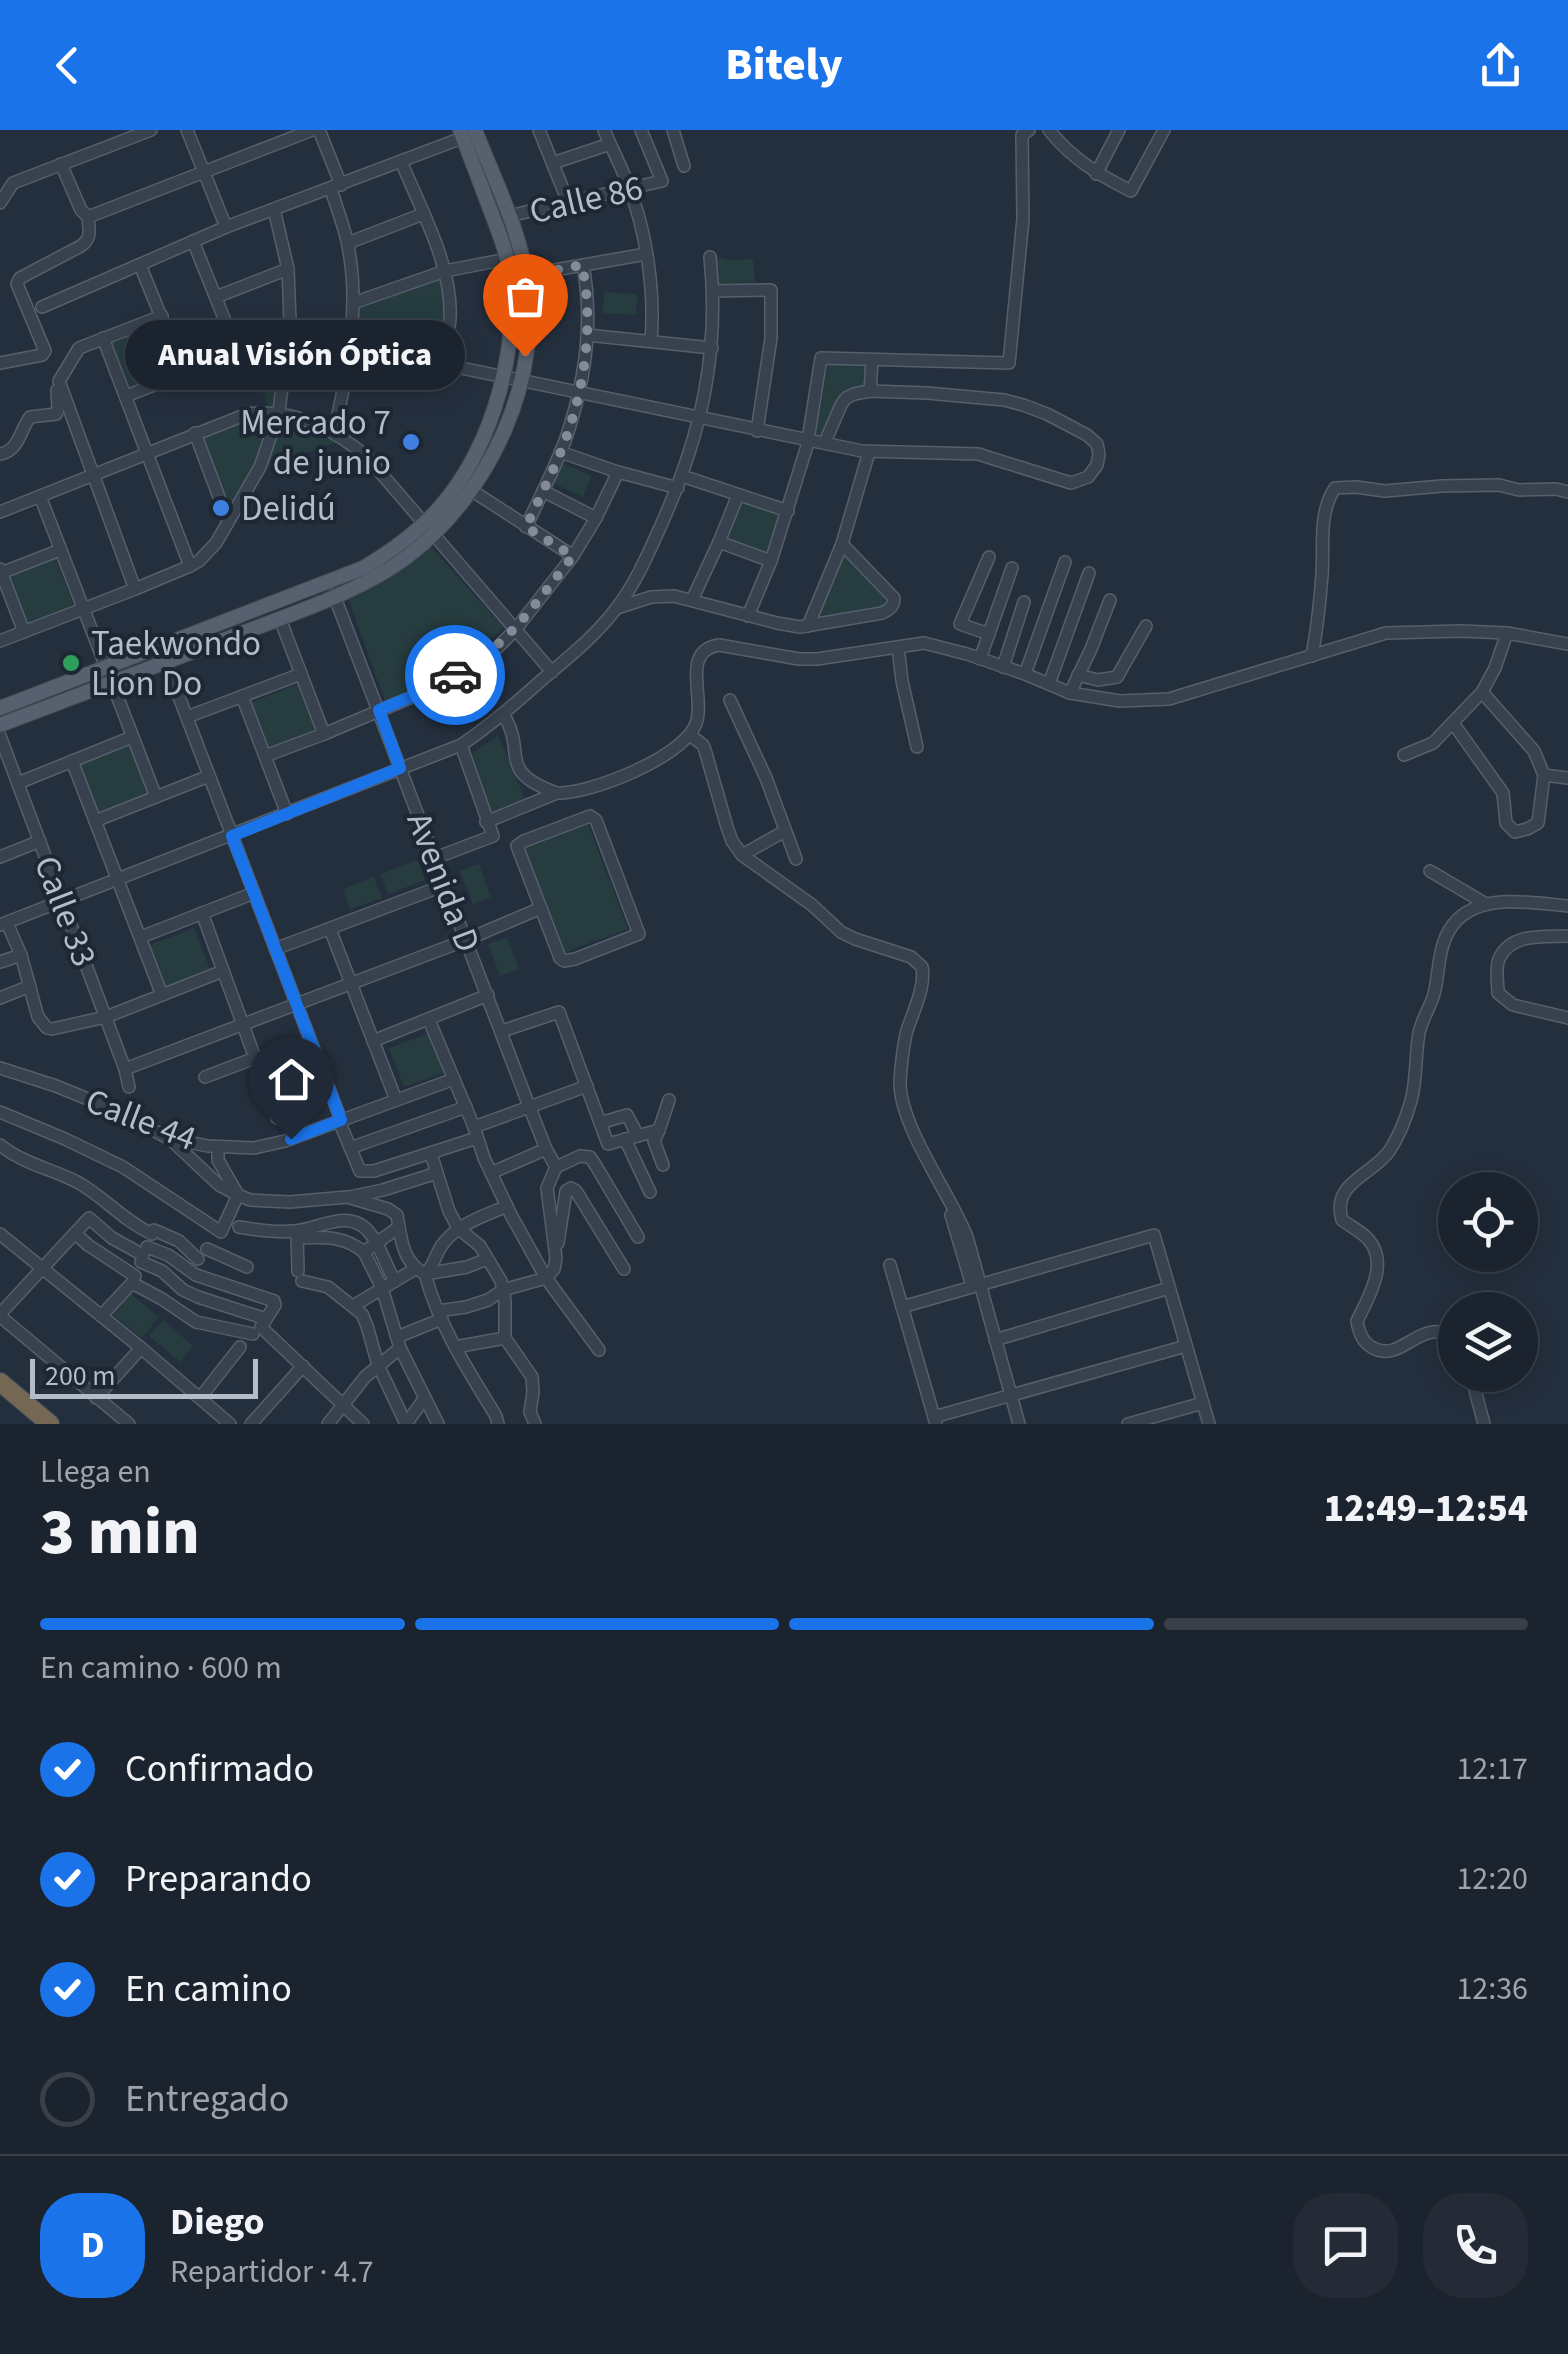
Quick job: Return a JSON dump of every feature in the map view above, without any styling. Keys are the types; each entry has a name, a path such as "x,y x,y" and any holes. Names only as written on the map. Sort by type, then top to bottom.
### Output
{"highway":[{"path":"0,1382 50,1424"},
{"path":"0,1394 35,1424"}],"main road":[{"path":"0,724 280,619 391,568 470,490 503,432 520,382 527,335 526,276 509,216 471,132"},
{"path":"0,708 335,580 428,530 481,440 503,377 512,320 507,259 471,132"}],"street":[{"path":"110,130 115,144"},
{"path":"0,203 12,183 151,130"},
{"path":"187,130 226,227"},
{"path":"88,217 315,130 336,187 348,243 353,303 350,345 334,432"},
{"path":"539,130 569,204"},
{"path":"604,130 630,190 646,254 653,305 651,341"},
{"name":"Calle 86","path":"509,216 662,181 640,130"},
{"path":"674,130 684,166"},
{"path":"748,616 788,511 808,439 822,358 1009,362 1023,219 1022,134 1030,130"},
{"path":"1049,130 1071,155 1096,174 1132,192 1164,130"},
{"path":"1096,174 1120,130"},
{"path":"42,307 226,227 471,132"},
{"path":"552,163 610,144"},
{"path":"402,160 449,288 450,319 442,364"},
{"path":"0,363 42,355 45,351 18,281 88,240 90,235 88,217 81,210 61,164"},
{"path":"0,175 12,183"},
{"path":"0,642 190,566 216,544 260,467 278,412 289,332 288,269 274,208"},
{"path":"348,243 423,214"},
{"path":"193,241 238,353"},
{"path":"526,276 646,254"},
{"path":"223,971 106,1017 52,1030 38,1017 20,955 4,924 461,745 576,652 617,608 650,550 680,482 700,419 712,348 714,291 710,257"},
{"path":"353,303 445,271 507,259"},
{"path":"140,265 184,373"},
{"path":"526,527 560,452 578,394 588,303 582,265"},
{"path":"216,297 288,269"},
{"path":"714,291 771,290 771,338 756,430"},
{"path":"0,454 14,448 30,417 56,414 59,381 79,348 162,316"},
{"path":"126,396 289,332"},
{"path":"587,335 712,348"},
{"path":"103,338 190,566"},
{"path":"350,345 869,452 978,454 1071,482 1088,477 1100,454 1097,444 1081,431 1047,414 1004,400 958,394 854,394 846,398 825,442"},
{"path":"870,391 872,360"},
{"path":"59,381 136,590"},
{"path":"0,512 247,414 278,412 334,432 367,457 552,672"},
{"path":"195,433 228,521"},
{"path":"560,452 618,472 738,495 788,511"},
{"path":"808,626 842,544 869,452"},
{"path":"265,756 430,689 478,662 515,630 573,556 618,472"},
{"path":"1312,656 1322,574 1324,512 1334,488 1385,492 1499,485 1518,490 1568,492"},
{"path":"470,490 573,556"},
{"path":"542,491 596,518"},
{"path":"692,600 738,495"},
{"path":"40,496 156,797"},
{"path":"719,542 771,560"},
{"path":"617,608 656,596 692,600 792,626 890,610 894,598 842,544"},
{"path":"24,632 1,571 60,550"},
{"path":"989,557 960,624 989,634"},
{"path":"1025,674 1065,562"},
{"path":"980,658 1012,568"},
{"path":"1050,684 1089,572"},
{"name":"Avenida D","path":"334,595 529,1106 556,1166"},
{"path":"1070,692 1110,600"},
{"path":"1003,667 1024,602"},
{"path":"280,619 324,734"},
{"path":"1078,675 1098,680 1118,676 1146,626"},
{"path":"486,822 557,793 591,787 640,768 690,735 698,716 696,668 701,653 710,647 818,659 924,643 980,658 1070,692 1120,701 1170,698 1386,633 1507,633 1568,644"},
{"path":"1404,754 1433,743 1482,692 1507,633"},
{"path":"898,647 917,747"},
{"path":"166,663 360,1172 431,1154 529,1106 587,1086"},
{"path":"187,717 301,674"},
{"path":"1453,724 1504,793 1506,823 1515,832 1538,824 1544,775 1534,751 1482,692"},
{"path":"242,696 287,814"},
{"path":"730,700 766,778 796,859"},
{"path":"503,714 510,728 517,768 531,781 557,793"},
{"path":"690,735 705,750 726,828 742,855 812,905 841,932 911,957 922,967 923,980 903,1050 900,1090 906,1112 962,1226 975,1286 1019,1424"},
{"name":"Calle 33","path":"0,736 129,1088"},
{"path":"18,783 132,737"},
{"path":"434,858 493,836 461,745"},
{"path":"72,761 162,994"},
{"path":"1544,775 1568,778"},
{"path":"95,821 209,776"},
{"path":"594,817 638,936 564,961 541,908 517,846 594,817"},
{"path":"742,855 785,831"},
{"path":"0,857 40,842"},
{"path":"1430,872 1486,904"},
{"path":"275,949 445,886"},
{"path":"141,936 254,893"},
{"path":"1438,1332 1387,1351 1364,1340 1357,1321 1375,1281 1376,1254 1368,1238 1342,1220 1340,1205 1344,1191 1388,1154 1398,1135 1412,1098 1420,1028 1434,992 1446,934 1465,913 1486,904 1568,906"},
{"path":"125,1069 541,908"},
{"path":"202,913 277,1118"},
{"path":"330,928 396,1100"},
{"path":"1568,936 1530,937 1513,943 1499,958 1497,972 1498,993 1513,1004 1568,1018"},
{"path":"0,962 20,955"},
{"path":"0,998 30,986"},
{"path":"373,1041 488,995"},
{"path":"502,1031 558,1012 608,1144 658,1130"},
{"path":"429,1020 507,1206 546,1278 598,1350"},
{"path":"205,1077 254,1058"},
{"name":"Calle 44","path":"0,1068 122,1113 168,1138 221,1146 268,1146 454,1079"},
{"path":"663,1165 654,1141 669,1100"},
{"path":"350,1148 466,1107"},
{"path":"0,1112 124,1167 221,1232 238,1195"},
{"path":"600,1123 628,1115 650,1192"},
{"path":"168,1138 219,1184 262,1202 348,1197 437,1173"},
{"path":"0,1146 17,1158 82,1185 138,1227 247,1267"},
{"path":"221,1146 218,1160 238,1195"},
{"path":"491,1173 546,1149"},
{"path":"431,1154 458,1228 480,1246 501,1281 505,1338 532,1377 530,1412 535,1424"},
{"path":"556,1258 547,1188 556,1166 580,1156 590,1157 638,1237"},
{"path":"328,1424 365,1376 398,1343 440,1315 546,1278 554,1269 566,1190 576,1190 624,1269"},
{"path":"348,1197 388,1209 396,1216 404,1252 420,1271 455,1347 498,1424"},
{"path":"353,1306 394,1281 430,1270 441,1246 458,1228 507,1206"},
{"path":"128,1424 0,1315 89,1218 112,1238 144,1254 183,1290 266,1318"},
{"path":"297,1234 324,1222 345,1220 366,1228 394,1281"},
{"path":"239,1227 338,1237 364,1252 382,1288 398,1343 438,1424"},
{"path":"364,1252 399,1228"},
{"path":"75,1233 135,1276"},
{"path":"0,1234 230,1424"},
{"path":"297,1234 300,1276 328,1287 362,1314 378,1365 406,1424 424,1399"},
{"path":"902,1307 1154,1235 1209,1424"},
{"path":"144,1254 168,1255 196,1275 274,1301 261,1327 363,1424"},
{"path":"420,1271 467,1267 488,1258"},
{"path":"890,1264 935,1421 1186,1346"},
{"path":"101,1316 132,1283 196,1322 254,1334"},
{"path":"975,1286 995,1340 1011,1424"},
{"path":"995,1340 1170,1288"},
{"path":"455,1347 505,1338"},
{"path":"200,1398 240,1346"},
{"path":"96,1398 140,1348"},
{"path":"251,1424 303,1366"},
{"path":"1476,1392 1484,1424"},
{"path":"1128,1424 1203,1403"}],"green space":[{"path":"713,256 753,259 755,282 720,285 715,280"},
{"path":"443,277 447,299 441,355 355,337 357,307"},
{"path":"604,292 637,294 636,315 603,313"},
{"path":"159,322 179,370 128,390 109,342"},
{"path":"286,340 274,407 268,407 250,354"},
{"path":"828,363 869,363 868,388 843,396 823,435 816,434"},
{"path":"273,416 262,449 228,516 198,438 248,419"},
{"path":"283,417 314,428 341,441 263,468"},
{"path":"563,463 592,476 583,497 553,483"},
{"path":"741,501 784,514 768,556 724,540"},
{"path":"430,546 504,628 447,669 385,701 348,598 390,577"},
{"path":"844,553 889,599 880,609 815,619"},
{"path":"55,557 75,609 25,627 4,576"},
{"path":"298,684 317,730 269,750 250,703"},
{"path":"498,735 525,799 491,813 472,754"},
{"path":"130,742 151,796 95,821 72,761"},
{"path":"586,819 628,929 563,953 522,843"},
{"path":"418,860 425,880 388,894 380,874"},
{"path":"479,864 491,897 473,904 460,871"},
{"path":"374,877 382,898 350,909 343,889"},
{"path":"194,928 210,969 166,987 150,945"},
{"path":"507,937 519,969 500,976 488,944"},
{"path":"428,1034 443,1073 404,1087 389,1048"},
{"path":"130,1293 159,1317 142,1338 112,1314"},
{"path":"163,1320 193,1346 180,1362 149,1336"}],"way so far":[{"path":"455,675 497,648 515,630 573,556 526,527 564,442 583,370 588,303 582,265 526,276 525,356"}],"place":[{"name":"Anual Visión Óptica","path":"525,356"},
{"name":"Mercado 7 de junio","path":"411,442"},
{"name":"Delidú","path":"221,508"},
{"name":"Taekwondo Lion Do","path":"71,663"}],"route":[{"path":"291,1139 341,1120 232,836 400,768 379,710 455,675"}]}
